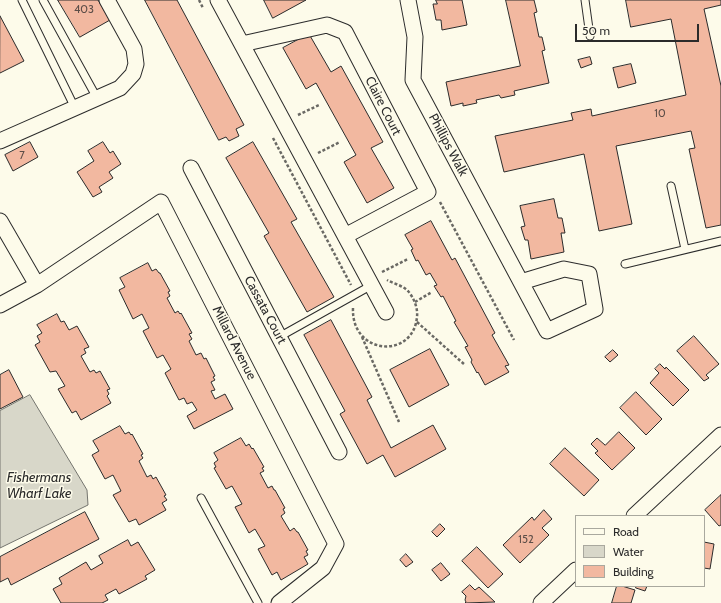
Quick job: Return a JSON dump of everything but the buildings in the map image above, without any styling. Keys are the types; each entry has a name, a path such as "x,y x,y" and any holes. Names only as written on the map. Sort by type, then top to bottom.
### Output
{"street":[{"path":"0,141 120,88 133,74 136,64 134,50 107,0"},
{"path":"218,0 386,312"},
{"name":"Phillips Walk","path":"408,0 415,37 413,80 547,331 595,309 589,274 564,269 521,282"},
{"name":"Claire Court","path":"242,44 326,25 345,32 428,192"},
{"name":"Cassata Court","path":"191,168 339,452"},
{"path":"345,236 428,192"},
{"name":"Millard Avenue","path":"0,305 37,285 161,202 336,544 323,568 279,603"},
{"path":"0,221 37,285"},
{"path":"635,515 721,435"},
{"path":"541,603 575,571"}],"lane":[{"path":"22,0 75,108"},
{"path":"43,0 96,98"},
{"path":"585,0 590,36"},
{"path":"671,186 686,249"},
{"path":"625,264 721,241"},
{"path":"279,337 372,285"},
{"path":"201,498 258,603"}],"path":[{"path":"298,115 319,105"},
{"path":"318,153 340,142"},
{"path":"428,192 438,199 514,340"},
{"path":"382,272 408,259"},
{"path":"414,302 432,292"},
{"path":"416,322 465,365"},
{"path":"362,337 399,422"}],"water":[{"name":"Fishermans Wharf Lake","path":"30,395 87,490 88,505 0,548 0,411"}]}
